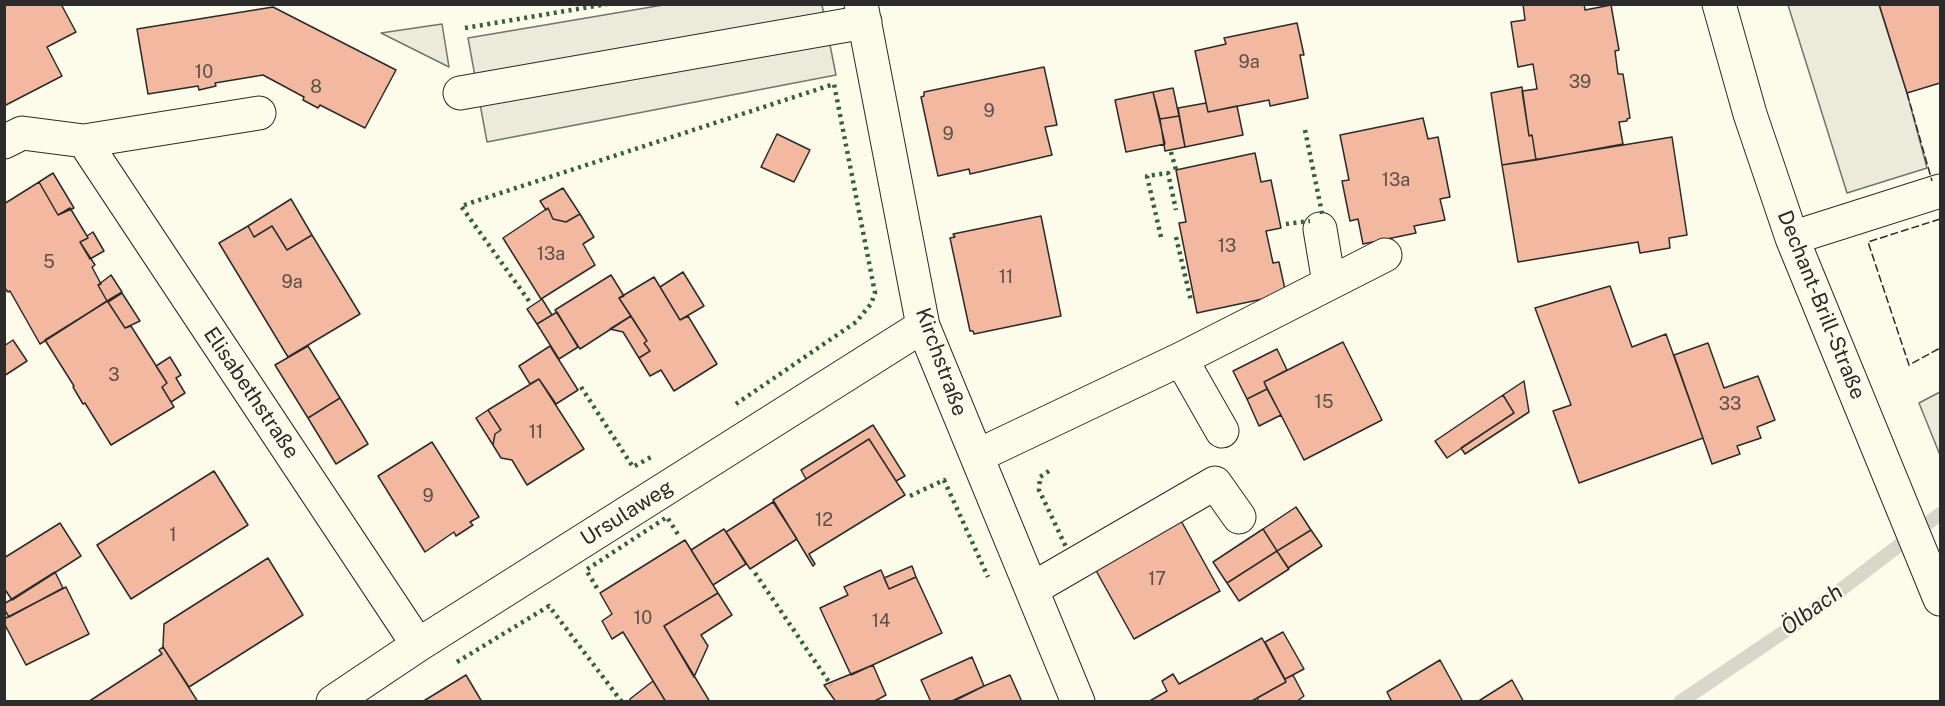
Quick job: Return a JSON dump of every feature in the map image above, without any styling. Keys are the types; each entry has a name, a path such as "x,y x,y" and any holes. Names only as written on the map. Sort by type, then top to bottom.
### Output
{"street":[{"name":"Dechant-Brill-Straße","path":"1719,4 1750,114 1792,238 1941,599"},
{"path":"460,93 863,13"},
{"name":"Kirchstraße","path":"863,13 923,326 1078,702"},
{"path":"4,142 22,133 84,141 259,113"},
{"name":"Elisabethstraße","path":"84,141 418,645"},
{"path":"1792,238 1941,191"},
{"path":"1320,229 1329,283"},
{"path":"977,456 1181,359 1385,255"},
{"name":"Ursulaweg","path":"333,702 418,645 923,326"},
{"path":"1181,359 1222,431"},
{"path":"1032,589 1215,483 1239,517"}],"shaded area":[{"path":"663,5 822,5 836,75 487,142 468,38"},
{"path":"1788,5 1879,5 1907,93 1927,168 1847,193"},
{"path":"442,24 449,67 381,33"},
{"path":"1940,392 1940,455 1919,403"}],"building":[{"path":"4,4 61,4 76,32 47,47 62,76 4,106"},
{"path":"1523,4 1584,4 1585,10 1611,5 1619,50 1615,51 1618,74 1623,74 1630,118 1619,122 1623,144 1536,160 1532,135 1529,136 1522,91 1537,89 1533,64 1518,67 1511,22 1525,20"},
{"path":"1879,4 1940,4 1940,83 1907,93"},
{"path":"273,7 396,70 365,128 320,105 318,108 303,100 304,97 263,75 215,83 216,86 199,90 198,86 148,94 137,29"},
{"path":"1297,23 1304,55 1300,55 1308,98 1270,106 1269,100 1208,112 1195,51 1226,44 1224,38"},
{"path":"1044,67 1057,125 1045,127 1052,155 970,174 969,169 938,176 921,97 924,96 924,92"},
{"path":"1522,87 1529,136 1532,135 1536,160 1502,165 1491,93"},
{"path":"1173,88 1179,116 1160,119 1153,92"},
{"path":"1153,92 1165,144 1126,152 1115,100"},
{"path":"1206,103 1208,112 1237,106 1243,135 1185,147 1178,108"},
{"path":"1179,116 1185,147 1165,151 1160,119"},
{"path":"1423,118 1428,139 1438,137 1450,197 1440,199 1445,220 1414,226 1416,233 1363,244 1358,219 1350,221 1342,181 1349,180 1340,135"},
{"path":"777,134 810,150 794,182 761,167"},
{"path":"1672,137 1687,235 1669,238 1670,248 1640,253 1638,242 1518,262 1502,165"},
{"path":"1255,153 1261,182 1271,180 1281,228 1266,231 1273,263 1279,262 1286,294 1197,313 1179,223 1186,222 1176,170"},
{"path":"53,173 74,208 58,215 39,182"},
{"path":"39,182 58,215 70,208 87,236 88,238 80,242 95,265 92,267 101,284 98,285 107,301 40,344 10,291 8,292 4,287 4,204"},
{"path":"563,188 580,214 566,222 553,219 548,208 546,210 540,201"},
{"path":"291,199 312,235 287,250 272,226 254,237 248,226"},
{"path":"548,208 553,219 566,222 580,214 594,237 583,244 595,265 541,299 503,238"},
{"path":"1041,216 1061,316 974,334 970,331 950,238 955,237 953,234"},
{"path":"248,226 254,237 272,226 287,250 312,235 360,314 288,357 219,243"},
{"path":"93,232 104,251 90,259 80,242"},
{"path":"683,272 704,306 680,320 660,287"},
{"path":"111,275 122,292 107,301 98,285"},
{"path":"611,275 624,296 619,298 631,316 580,349 555,310"},
{"path":"654,277 680,320 688,316 717,364 674,391 661,370 650,376 639,358 650,351 644,343 647,341 619,298"},
{"path":"1610,286 1632,347 1666,334 1703,438 1579,483 1553,411 1571,405 1535,308"},
{"path":"122,292 108,302 125,328 131,326 167,383 162,387 174,407 111,445 85,403 83,404 45,340"},
{"path":"122,293 140,321 125,328 108,302"},
{"path":"542,299 552,315 537,324 527,309"},
{"path":"557,312 578,347 559,359 537,324"},
{"path":"631,316 647,341 644,343 650,351 639,358 623,332 610,329"},
{"path":"13,340 27,361 4,376 4,346"},
{"path":"1343,342 1382,420 1304,460 1264,382"},
{"path":"1708,343 1724,388 1758,376 1775,420 1757,427 1761,438 1737,446 1740,454 1712,464 1674,355"},
{"path":"308,346 340,398 308,418 275,365"},
{"path":"550,346 578,390 556,404 539,379 530,384 519,366"},
{"path":"1277,349 1287,370 1264,382 1267,389 1247,399 1233,371"},
{"path":"170,357 181,375 176,378 185,393 171,402 162,387 167,383 156,366"},
{"path":"539,379 584,449 527,485 512,460 501,458 493,445 495,434 501,430 488,410"},
{"path":"1524,381 1529,412 1465,454 1461,448 1514,413 1503,395"},
{"path":"1267,389 1281,415 1259,426 1247,399"},
{"path":"1503,395 1514,413 1447,458 1435,441"},
{"path":"340,398 368,444 336,464 308,418"},
{"path":"488,410 501,430 495,434 493,445 476,418"},
{"path":"873,425 905,476 896,481 869,439 806,479 801,470"},
{"path":"869,439 905,495 809,554 815,564 813,566 773,500"},
{"path":"432,442 479,517 470,522 473,525 456,536 454,532 425,552 378,476"},
{"path":"214,471 248,525 131,599 97,545"},
{"path":"773,502 797,539 750,569 726,532"},
{"path":"1296,507 1311,530 1277,551 1263,529"},
{"path":"1180,519 1220,591 1134,639 1094,567"},
{"path":"60,523 81,556 12,600 4,588 4,558"},
{"path":"724,529 746,564 713,585 691,550"},
{"path":"1263,529 1277,551 1227,583 1213,562"},
{"path":"1311,530 1322,546 1288,568 1277,551"},
{"path":"685,540 718,593 664,626 710,702 666,702 623,632 612,639 602,621 612,614 600,593"},
{"path":"1277,551 1289,569 1239,601 1227,583"},
{"path":"268,558 303,615 189,687 163,647 164,624"},
{"path":"912,566 916,577 889,589 884,578"},
{"path":"881,570 889,589 916,577 942,633 851,675 820,608 848,595 844,587"},
{"path":"55,572 63,588 9,617 4,604"},
{"path":"66,587 89,634 26,665 4,619"},
{"path":"718,593 732,615 701,635 708,646 694,677 664,626"},
{"path":"1283,632 1304,669 1285,679 1265,642"},
{"path":"1262,638 1286,682 1250,702 1148,702 1167,691 1162,681 1173,674 1179,684"},
{"path":"163,647 198,702 88,702 162,654 159,650"},
{"path":"972,657 984,686 952,702 931,702 921,680"},
{"path":"1440,660 1463,702 1392,702 1387,692"},
{"path":"873,665 886,695 873,702 836,702 824,685"},
{"path":"466,675 482,702 422,702"},
{"path":"1010,675 1022,702 952,701 984,686"},
{"path":"1293,675 1304,696 1296,702 1259,702 1257,698 1286,682 1285,679"},
{"path":"1512,680 1524,702 1477,702"},
{"path":"653,681 666,702 631,702 630,699"}],"waterway":[{"name":"Ölbach","path":"1680,702 1800,621 1940,514"}],"hedge":[{"path":"465,28 607,4"},
{"path":"529,301 461,206 834,84 875,293 871,304 856,322 736,404"},
{"path":"1305,130 1323,218"},
{"path":"1171,152 1176,170"},
{"path":"1161,237 1147,176 1168,173 1176,210"},
{"path":"1286,224 1310,221"},
{"path":"1176,237 1191,301"},
{"path":"581,387 633,467 653,456"},
{"path":"1049,471 1040,477 1039,490 1067,549"},
{"path":"910,496 944,480 988,577"},
{"path":"597,588 586,570 667,517 679,536"},
{"path":"755,573 831,685"},
{"path":"457,662 549,606 622,702"}],"fence":[{"path":"1907,93 1932,181"},
{"path":"1940,219 1868,242 1909,365 1940,348"}]}
